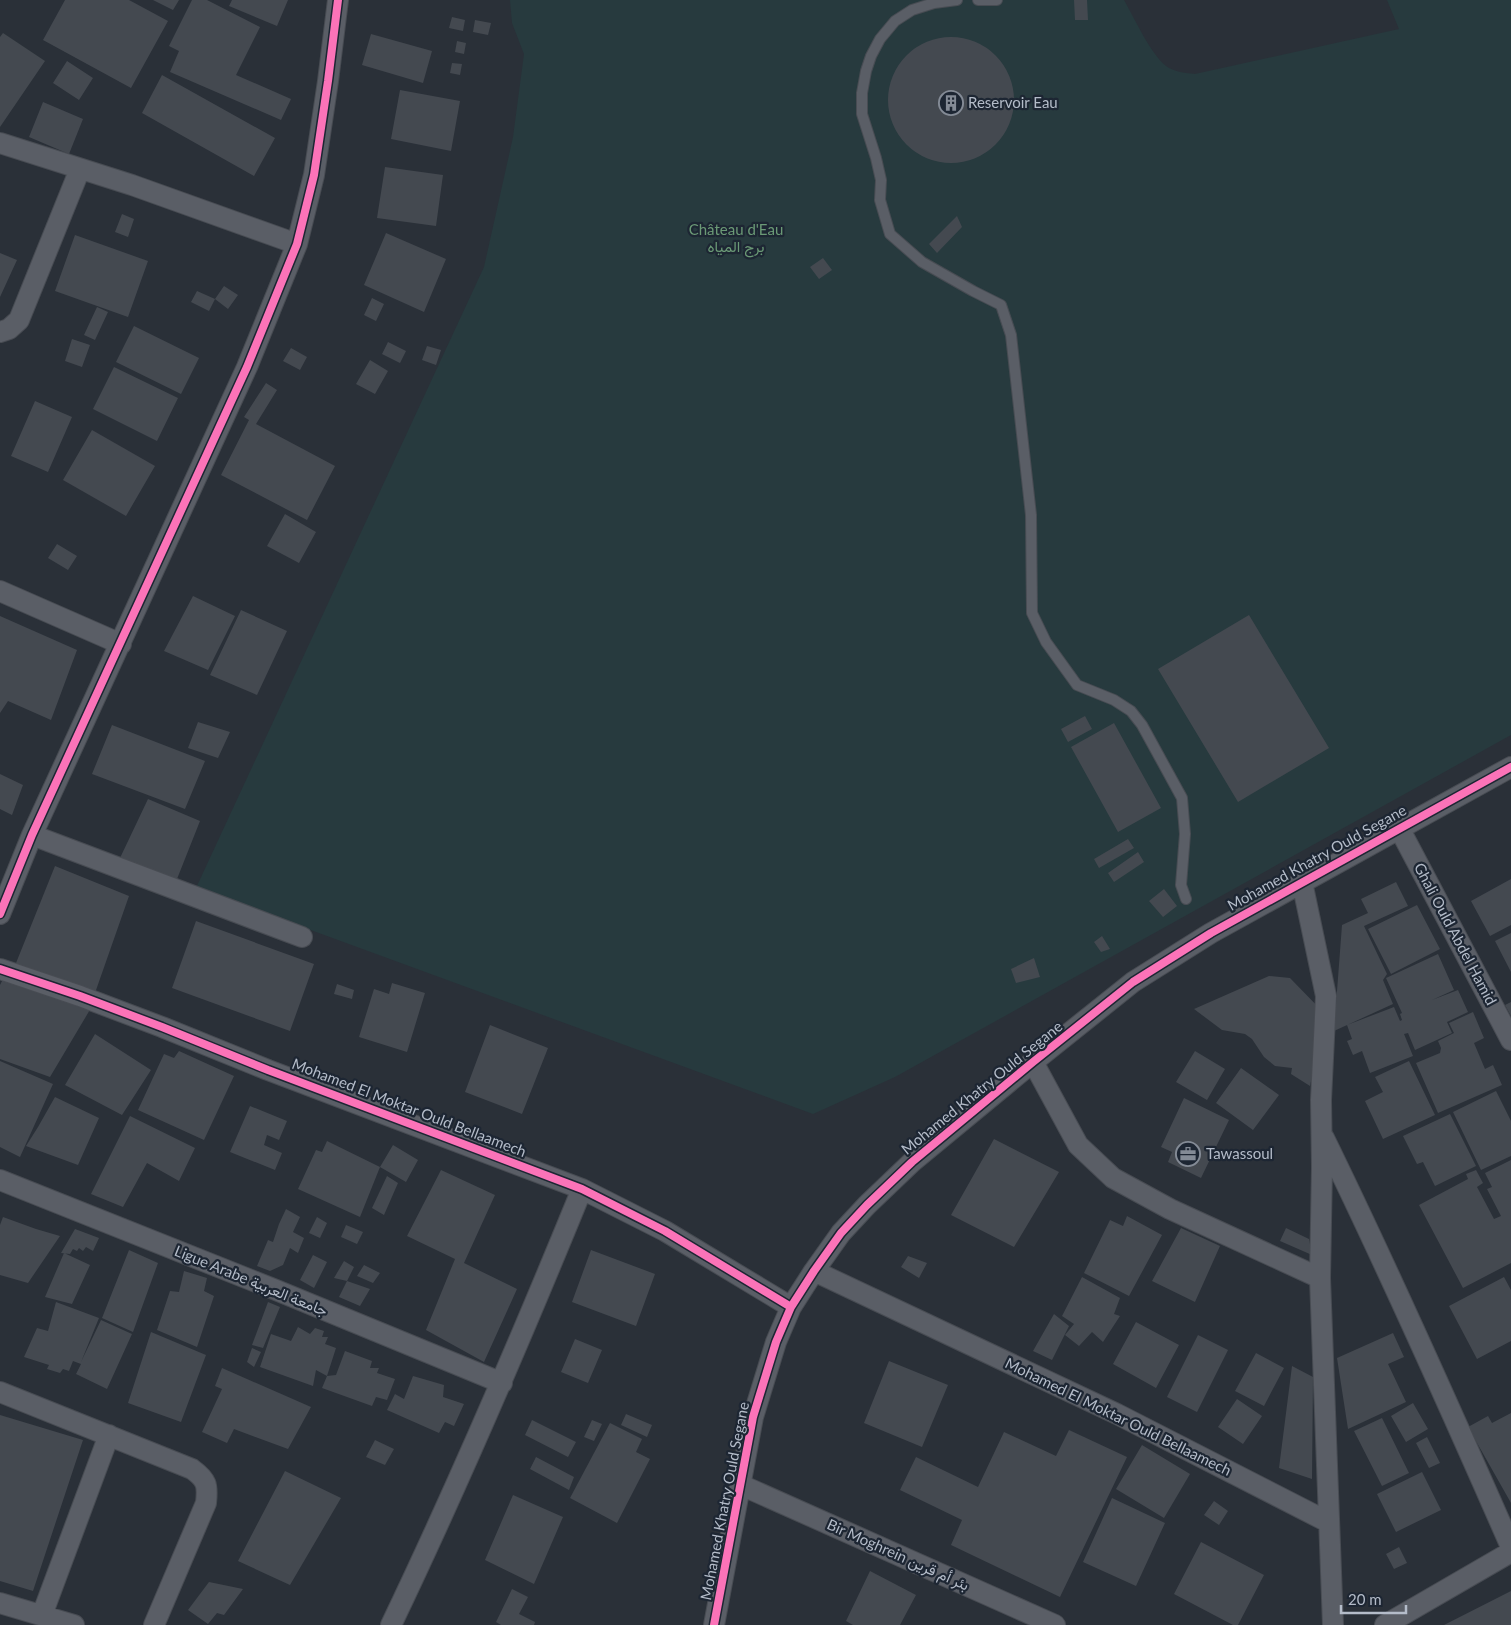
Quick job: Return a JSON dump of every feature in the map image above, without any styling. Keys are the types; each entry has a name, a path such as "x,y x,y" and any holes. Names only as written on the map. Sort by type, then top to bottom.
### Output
{"street":[{"path":"0,914 8,875 32,835 121,644 247,367 297,244 314,175 338,0"},
{"path":"0,144 132,185 297,244"},
{"path":"0,332 9,329 19,320 80,169"},
{"path":"0,591 121,644"},
{"name":"Mohamed Khatry Ould Segane","path":"714,1625 753,1417 776,1342 791,1307 814,1271 842,1233 867,1205 912,1162 1133,982 1211,933 1511,767"},
{"name":"Ghali Ould Abdel Hamid","path":"1399,828 1511,1040"},
{"path":"32,835 302,937"},
{"path":"1302,882 1326,996 1321,1100 1320,1278 1333,1625"},
{"name":"Mohamed El Moktar Ould Bellaamech","path":"0,969 162,1026 268,1070 582,1189 665,1231 791,1307"},
{"path":"1033,1062 1078,1145 1113,1178 1170,1209 1320,1278"},
{"path":"1322,1133 1380,1253 1511,1548"},
{"name":"Ligue Arabe جامعة العربية","path":"0,1180 502,1383"},
{"path":"391,1625 502,1383 582,1189"},
{"name":"Mohamed El Moktar Ould Bellaamech","path":"814,1271 1117,1414 1328,1522"},
{"path":"0,1392 192,1469 202,1476 208,1488 206,1503 154,1625"},
{"path":"42,1615 109,1435"},
{"name":"Bir Moghrein بئر أم قرين","path":"741,1485 1055,1625"},
{"path":"1384,1625 1511,1552"},
{"path":"0,1603 74,1625"}],"lane":[{"path":"957,0 927,5 912,10 895,21 880,39 870,56 862,92 862,114 878,165 881,180 880,200 890,234 922,262 1002,305 1010,335 1031,515 1032,613 1046,642 1077,685 1114,700 1131,711 1137,718 1182,798 1185,834 1181,885 1186,899"},
{"path":"978,0 997,0"}],"green space":[{"name":"Château d'Eau برج المياه","path":"510,0 1124,0 1156,56 1169,68 1195,74 1399,29 1387,0 1511,0 1511,735 895,1077 813,1114 196,888 484,267 513,137 524,54 512,23"}],"building":[{"path":"65,0 129,0 168,21 131,88 43,40"},
{"path":"153,0 179,0 173,10"},
{"path":"192,0 207,0 260,27 236,75 291,99 281,120 170,72 179,51 169,46"},
{"path":"232,0 288,0 277,26 229,6"},
{"path":"1074,0 1087,0 1088,20 1075,20"},
{"path":"452,17 465,20 463,31 449,28"},
{"path":"475,20 491,23 488,35 473,32"},
{"path":"3,33 45,61 0,127 0,37"},
{"path":"371,34 432,51 423,83 362,65"},
{"name":"Reservoir Eau","path":"951,37 975,42 995,56 1009,76 1014,100 1009,124 995,144 975,158 951,163 927,158 907,144 893,124 888,100 893,76 907,56 927,42"},
{"path":"457,41 466,43 464,54 455,52"},
{"path":"67,61 93,78 79,100 53,83"},
{"path":"452,63 462,64 460,75 450,73"},
{"path":"162,75 275,138 254,176 142,113"},
{"path":"400,90 460,101 451,151 391,139"},
{"path":"43,102 83,119 69,154 29,137"},
{"path":"385,167 443,175 436,226 377,218"},
{"path":"122,214 134,219 128,237 115,232"},
{"path":"957,216 962,227 937,253 929,244"},
{"path":"386,233 446,259 424,312 364,285"},
{"path":"75,235 148,261 128,317 55,291"},
{"path":"0,253 17,260 0,297"},
{"path":"823,258 832,270 819,279 810,267"},
{"path":"224,286 238,295 228,309 215,299"},
{"path":"197,291 215,299 209,311 191,302"},
{"path":"372,298 384,304 376,321 364,315"},
{"path":"97,307 108,312 95,340 84,335"},
{"path":"134,326 199,358 181,394 116,362"},
{"path":"72,339 90,345 82,367 65,361"},
{"path":"388,342 406,351 400,363 382,354"},
{"path":"427,346 441,350 436,365 422,360"},
{"path":"291,348 307,357 300,370 283,361"},
{"path":"370,360 388,371 375,394 356,384"},
{"path":"114,367 178,398 157,441 93,409"},
{"path":"266,383 277,390 256,424 335,466 307,520 221,475 249,420 244,417"},
{"path":"35,401 72,417 48,472 11,456"},
{"path":"92,430 155,466 126,516 63,480"},
{"path":"285,514 316,532 299,563 267,546"},
{"path":"57,544 77,556 68,570 48,558"},
{"path":"193,596 235,616 208,670 164,651"},
{"path":"241,610 287,631 257,695 210,675"},
{"path":"1249,615 1329,748 1238,802 1158,669"},
{"path":"0,616 77,650 51,720 8,701 0,713"},
{"path":"1085,716 1092,729 1068,742 1061,729"},
{"path":"198,722 230,732 218,758 188,748"},
{"path":"1114,723 1161,808 1118,832 1071,747"},
{"path":"112,725 205,761 185,809 92,774"},
{"path":"0,774 23,785 12,815 0,809"},
{"path":"148,799 200,821 177,879 120,858"},
{"path":"1128,839 1134,848 1099,868 1094,859"},
{"path":"1138,852 1144,862 1114,882 1108,873"},
{"path":"55,866 129,896 95,993 14,968"},
{"path":"1511,879 1511,925 1490,936 1471,901"},
{"path":"1396,882 1408,906 1364,926 1387,974 1383,980 1393,1004 1334,1031 1342,925 1368,913 1361,899"},
{"path":"1164,889 1177,906 1163,917 1149,901"},
{"path":"1417,905 1440,949 1391,974 1368,929"},
{"path":"196,921 314,964 290,1031 172,988"},
{"path":"1511,933 1511,972 1495,941"},
{"path":"1102,936 1110,949 1101,952 1094,942"},
{"path":"1438,954 1454,990 1432,1000 1458,990 1468,1012 1447,1022 1452,1033 1415,1050 1408,1033 1404,1034 1413,1056 1370,1073 1362,1051 1353,1055 1347,1041 1352,1039 1347,1025 1394,1007 1400,1021 1402,1020 1400,1014 1402,1013 1386,978"},
{"path":"1034,958 1040,977 1016,983 1011,969"},
{"path":"1269,976 1290,978 1325,1014 1310,1086 1291,1074 1292,1068 1275,1066 1264,1057 1252,1039 1245,1034 1222,1030 1194,1009"},
{"path":"3,979 91,1008 50,1077 0,1059 0,985"},
{"path":"392,983 425,993 407,1052 359,1037 374,989 389,994"},
{"path":"337,984 354,990 352,999 334,994"},
{"path":"1511,1002 1511,1016 1505,1005"},
{"path":"1473,1012 1484,1038 1474,1043 1485,1069 1493,1065 1502,1085 1438,1113 1416,1063 1440,1053 1441,1048 1438,1041 1454,1033 1449,1023"},
{"path":"490,1025 548,1048 522,1114 465,1092"},
{"path":"95,1034 151,1070 122,1115 65,1085"},
{"path":"179,1051 234,1076 204,1140 138,1110 164,1054 174,1058"},
{"path":"1195,1051 1225,1069 1207,1100 1176,1082"},
{"path":"0,1061 53,1084 20,1157 0,1147"},
{"path":"1409,1061 1435,1115 1383,1139 1365,1101 1383,1092 1375,1077"},
{"path":"1241,1068 1279,1095 1253,1130 1216,1103"},
{"path":"1496,1091 1511,1121 1511,1156 1481,1170 1453,1112"},
{"path":"55,1097 99,1118 78,1165 26,1146"},
{"path":"1184,1098 1229,1120 1201,1178 1168,1162 1172,1152 1161,1147"},
{"path":"250,1106 287,1121 279,1140 267,1135 264,1145 282,1153 275,1170 230,1152"},
{"path":"1450,1114 1476,1166 1435,1186 1423,1162 1417,1164 1403,1136"},
{"path":"130,1116 195,1148 179,1181 147,1163 123,1207 91,1194"},
{"path":"994,1139 1059,1172 1014,1247 951,1215"},
{"path":"327,1141 380,1167 360,1217 298,1189 316,1150 322,1152"},
{"path":"393,1145 418,1160 406,1182 380,1167"},
{"path":"1511,1160 1511,1263 1463,1288 1419,1205 1468,1179 1466,1174 1476,1170 1483,1183 1477,1187 1494,1219 1501,1216 1487,1189 1492,1187 1485,1173"},
{"path":"441,1170 495,1195 464,1263 517,1289 484,1362 426,1330 455,1259 407,1236"},
{"path":"387,1176 398,1183 384,1215 372,1208"},
{"path":"286,1209 300,1217 293,1232 304,1238 298,1253 290,1248 283,1265 270,1271 257,1266 268,1240 273,1242"},
{"path":"1127,1216 1162,1235 1129,1296 1084,1273 1110,1220 1123,1226"},
{"path":"3,1217 60,1236 28,1283 0,1275 0,1225"},
{"path":"317,1217 327,1223 320,1238 309,1233"},
{"path":"346,1225 363,1232 357,1244 341,1237"},
{"path":"1181,1228 1220,1246 1195,1302 1152,1281"},
{"path":"1286,1228 1309,1239 1312,1255 1280,1241"},
{"path":"75,1229 99,1238 93,1251 86,1247 83,1251 79,1248 77,1251 73,1249 70,1254 61,1253"},
{"path":"129,1250 158,1263 133,1332 102,1318"},
{"path":"591,1250 655,1274 636,1326 572,1302"},
{"path":"64,1253 90,1265 72,1304 45,1297"},
{"path":"313,1255 327,1262 314,1288 300,1280"},
{"path":"908,1256 927,1263 919,1278 901,1267"},
{"path":"344,1261 354,1267 347,1281 334,1278"},
{"path":"364,1265 380,1273 373,1283 357,1276"},
{"path":"184,1271 207,1278 204,1291 214,1296 197,1347 157,1330 170,1291 179,1292"},
{"path":"1082,1277 1120,1298 1114,1314 1120,1316 1103,1342 1092,1332 1079,1346 1065,1335 1074,1324 1062,1316"},
{"path":"1504,1277 1511,1290 1511,1341 1477,1359 1449,1306"},
{"path":"347,1281 370,1289 360,1306 339,1297"},
{"path":"56,1302 99,1318 81,1362 101,1320 132,1334 107,1389 76,1374 81,1364 73,1361 69,1371 63,1369 60,1373 47,1369 49,1365 24,1357 37,1328 48,1331"},
{"path":"268,1302 280,1307 263,1348 252,1345"},
{"path":"1054,1314 1069,1326 1052,1360 1033,1351"},
{"path":"1136,1322 1179,1345 1156,1388 1113,1364"},
{"path":"298,1327 310,1334 315,1328 324,1331 322,1337 328,1337 325,1344 336,1348 327,1376 316,1370 313,1386 260,1367 271,1334 291,1341"},
{"path":"151,1332 206,1355 181,1422 128,1403"},
{"path":"1393,1333 1404,1357 1388,1364 1406,1402 1348,1429 1337,1358"},
{"path":"1198,1335 1228,1350 1197,1412 1167,1397"},
{"path":"575,1339 602,1350 588,1383 561,1372"},
{"path":"252,1348 261,1352 254,1367 247,1362"},
{"path":"345,1351 372,1361 370,1368 379,1368 377,1373 395,1379 387,1400 376,1397 372,1406 322,1388 327,1376 336,1375"},
{"path":"1256,1353 1284,1368 1264,1406 1235,1391"},
{"path":"889,1361 948,1385 922,1447 864,1423"},
{"path":"1292,1366 1313,1377 1312,1479 1279,1468"},
{"path":"222,1368 311,1407 288,1449 234,1429 227,1443 202,1432 222,1389 215,1386"},
{"path":"413,1376 444,1385 443,1397 464,1404 454,1426 445,1422 439,1433 387,1410 395,1394 404,1399"},
{"path":"1237,1399 1262,1416 1243,1444 1218,1427"},
{"path":"1413,1403 1428,1429 1406,1442 1391,1416"},
{"path":"1511,1413 1511,1503 1468,1427 1488,1416 1492,1423"},
{"path":"626,1414 652,1425 647,1437 621,1425"},
{"path":"0,1415 83,1440 33,1591 0,1581"},
{"path":"1382,1418 1409,1473 1382,1486 1354,1431"},
{"path":"532,1420 576,1442 568,1457 525,1435"},
{"path":"592,1420 602,1424 594,1441 584,1437"},
{"path":"610,1423 642,1439 636,1452 650,1459 617,1523 570,1498"},
{"path":"1069,1430 1127,1457 1060,1597 951,1545 962,1520 900,1490 916,1457 978,1487 1004,1432 1056,1456"},
{"path":"1427,1437 1440,1463 1429,1468 1416,1443"},
{"path":"375,1440 394,1449 385,1465 366,1457"},
{"path":"1142,1445 1190,1474 1164,1518 1116,1489"},
{"path":"536,1457 574,1477 569,1490 530,1469"},
{"path":"285,1471 341,1498 290,1585 238,1561"},
{"path":"1422,1472 1441,1510 1396,1532 1377,1494"},
{"path":"513,1495 563,1517 534,1584 485,1560"},
{"path":"1112,1498 1165,1523 1136,1586 1083,1562"},
{"path":"1214,1501 1228,1511 1219,1525 1204,1515"},
{"path":"1201,1542 1264,1575 1238,1625 1233,1625 1174,1594"},
{"path":"1399,1547 1407,1563 1394,1569 1386,1554"},
{"path":"870,1571 916,1595 900,1625 853,1625 846,1621"},
{"path":"209,1582 243,1589 224,1615 217,1613 208,1624 188,1610"},
{"path":"512,1589 528,1597 519,1614 535,1622 534,1625 501,1625 496,1622"},
{"path":"1511,1591 1511,1625 1444,1625"}],"cycle path":[{"path":"0,914 32,835 247,367 297,244 314,175 338,0"},
{"path":"714,1625 753,1417 776,1342 791,1307 814,1271 841,1233 867,1205 912,1162 1133,982 1211,933 1511,767"},
{"path":"0,969 80,996 268,1070 582,1189 665,1231 791,1307"}],"place":[{"name":"Reservoir Eau","path":"951,103"},
{"name":"Tawassoul","path":"1188,1154"}]}
